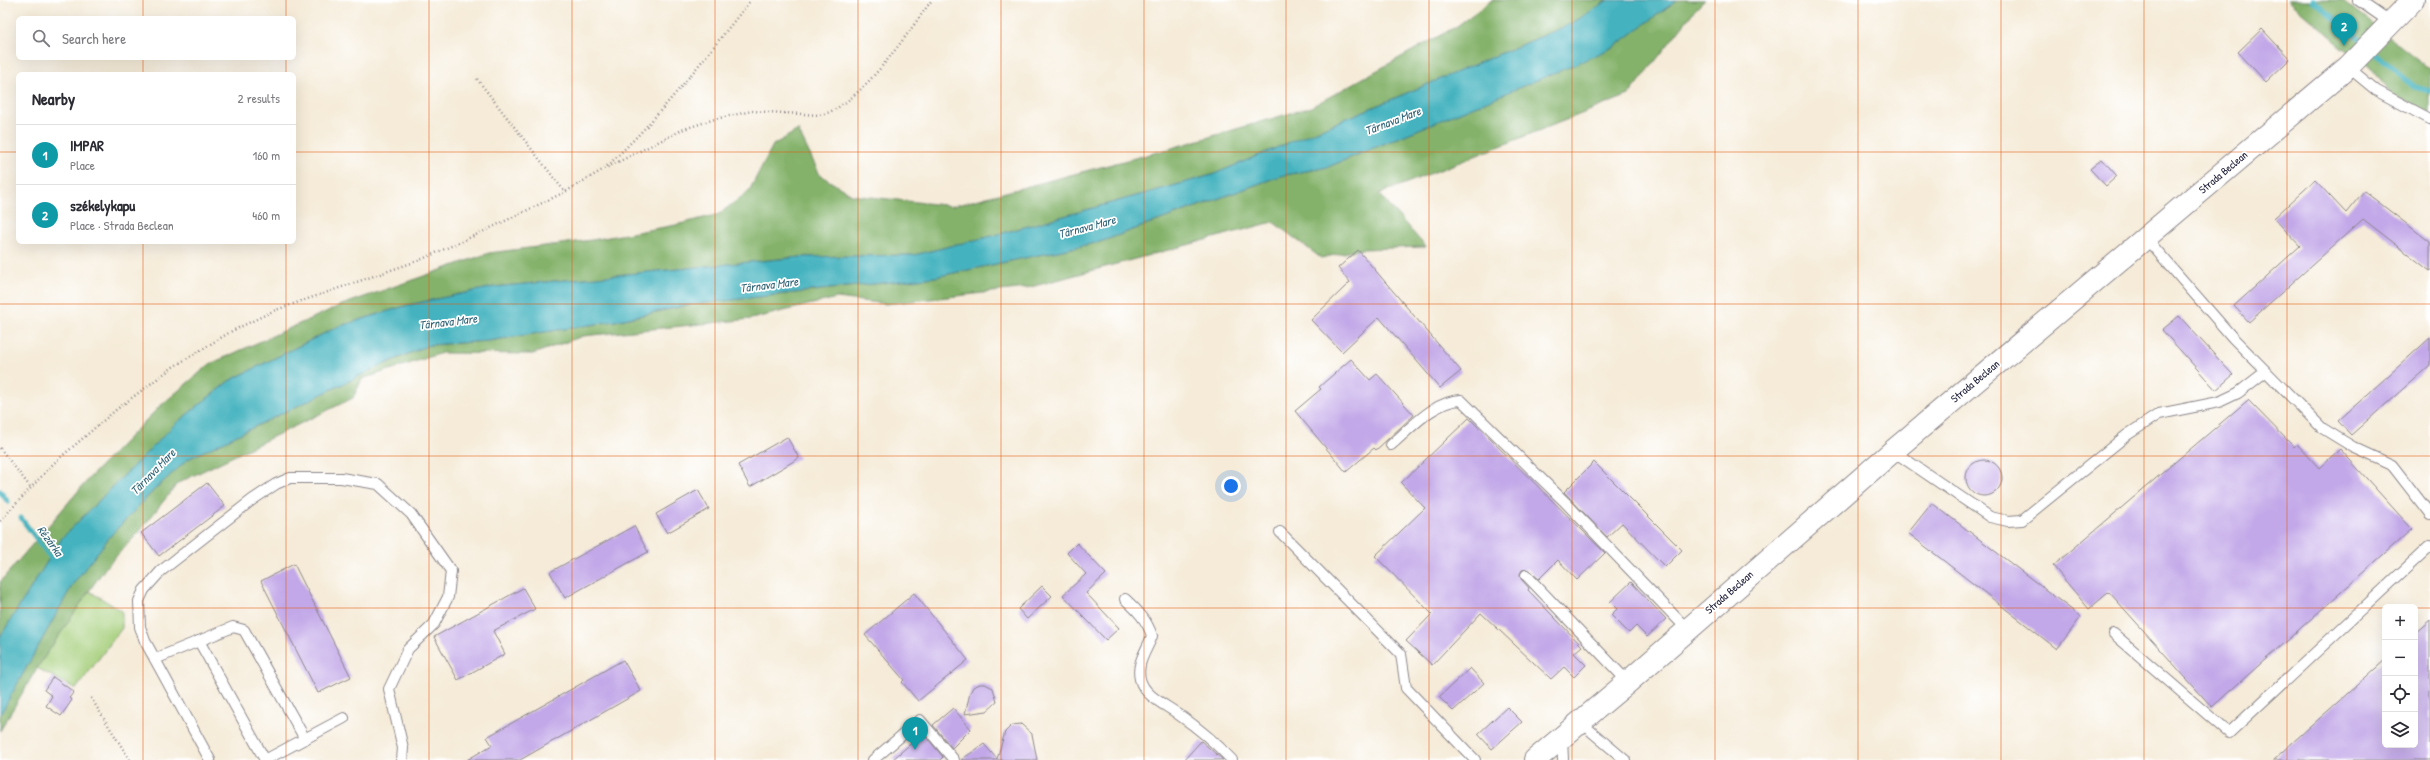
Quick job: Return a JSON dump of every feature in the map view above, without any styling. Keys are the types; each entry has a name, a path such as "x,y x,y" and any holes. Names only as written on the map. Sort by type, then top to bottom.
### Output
{"main road":[{"name":"Strada Beclean","path":"1535,760 1628,682 1893,451 2354,61 2413,0"}],"lane":[{"path":"2358,0 2386,28"},
{"path":"2354,61 2377,92 2430,119"},
{"path":"2145,237 2264,372 2322,428 2353,447 2392,465 2430,514"},
{"path":"1893,451 1990,517 2008,521 2022,520 2127,435 2158,414 2219,402 2238,393 2264,372"},
{"path":"1391,445 1426,415 1449,400 1461,400 1565,502 1687,629"},
{"path":"210,760 155,659 140,627 139,601 144,590 161,571 252,500 276,484 290,478 341,478 378,484 412,514 451,571 448,597 434,624 408,648 389,689 403,748 402,760"},
{"path":"1280,532 1401,654 1406,688 1475,760"},
{"path":"2114,634 2229,733 2430,546"},
{"path":"1526,575 1628,682"},
{"path":"1125,599 1149,626 1152,636 1142,656 1139,668 1139,679 1143,687 1179,714 1232,760"},
{"path":"155,659 233,627 244,630 305,739"},
{"path":"199,641 265,760 344,718"},
{"path":"872,760 920,720 954,760"},
{"path":"1580,722 1625,760"},
{"path":"1562,737 1563,760"}],"path":[{"path":"604,169 632,142 676,93 751,0"},
{"path":"0,521 54,463 117,409 173,367 232,331 273,311 420,260 565,192 604,169 684,129 715,119 752,111 819,115 832,112 849,102 901,42 932,0"},
{"path":"477,79 565,192"},
{"path":"0,448 31,488"},
{"path":"91,698 130,760"}],"green space":[{"path":"1492,0 1608,0 1571,24 1212,175 996,235 914,255 801,257 494,287 408,305 337,327 229,381 174,425 62,538 0,637 0,582 92,475 159,407 210,364 339,306 489,253 592,240 676,225 719,214 749,191 773,145 798,130 820,175 852,195 953,206 1165,150 1311,107 1457,26"},
{"path":"1677,0 1705,0 1694,11 1629,95 1379,194 1426,247 1362,249 1321,258 1273,222 1027,288 886,304 837,298 751,319 583,336 533,354 442,353 362,379 353,398 178,483 139,532 106,567 37,668 0,731 0,715 73,584 112,534 155,489 188,459 380,366 429,345 488,341 615,321 688,305 935,277 1100,242 1280,176 1328,167 1515,89 1614,47"},
{"path":"2288,0 2342,0 2430,69 2430,114 2394,94 2382,83 2371,67 2341,46"},
{"path":"89,591 122,611 122,628 76,689 37,668"}],"water":[{"name":"Târnava Mare","path":"1608,0 1677,0 1614,47 1576,64 1328,167 1280,176 1100,242 935,277 688,305 615,321 488,341 429,345 380,366 188,459 155,489 112,534 73,584 0,715 0,637 62,538 174,425 229,381 337,327 408,305 494,287 801,257 914,255 996,235 1212,175 1571,24"}],"building":[{"path":"2262,29 2290,59 2266,82 2238,52"},
{"path":"2102,159 2117,176 2106,186 2090,169"},
{"path":"2315,180 2346,213 2364,191 2430,242 2430,271 2363,219 2249,322 2234,306 2300,246 2274,218"},
{"path":"1358,250 1461,371 1440,388 1379,317 1342,352 1311,320 1350,282 1338,268"},
{"path":"2179,316 2233,375 2216,390 2162,330"},
{"path":"2430,338 2430,365 2351,435 2338,421"},
{"path":"1351,359 1370,380 1377,374 1414,415 1376,450 1374,448 1346,472 1295,411 1321,389 1319,387"},
{"path":"2248,400 2294,447 2297,444 2319,468 2340,449 2412,529 2212,707 2109,592 2089,609 2053,566"},
{"path":"1469,418 1605,553 1577,580 1558,560 1539,579 1527,569 1522,570 1520,574 1521,579 1529,588 1528,590 1582,646 1574,653 1586,665 1574,677 1564,667 1551,679 1481,613 1432,665 1406,641 1432,614 1375,556 1425,508 1401,483"},
{"path":"787,437 799,458 750,487 738,465"},
{"path":"1988,460 1997,465 2001,471 2001,485 1997,491 1988,496 1980,496 1971,491 1967,485 1966,474 1971,465 1977,461"},
{"path":"1594,462 1682,550 1665,567 1622,523 1607,537 1564,492"},
{"path":"207,483 225,506 159,556 141,533"},
{"path":"698,490 709,509 667,533 656,514"},
{"path":"1932,503 2081,617 2057,649 1908,533"},
{"path":"634,526 648,552 565,598 550,572"},
{"path":"1077,543 1106,574 1086,593 1119,628 1106,640 1063,595 1086,574 1067,553"},
{"path":"294,564 351,677 318,693 261,581"},
{"path":"1631,582 1666,619 1647,637 1636,626 1629,633 1611,615 1617,609 1610,602"},
{"path":"1042,586 1052,596 1027,619 1018,609"},
{"path":"523,588 535,609 493,631 505,654 458,680 434,637"},
{"path":"914,593 968,660 918,701 902,682 904,680 865,635"},
{"path":"2430,620 2430,760 2273,760 2382,663 2382,748 2418,748 2418,630"},
{"path":"623,660 641,691 520,760 467,760 492,745 487,737"},
{"path":"1470,668 1484,683 1453,711 1439,697"},
{"path":"53,677 74,692 69,698 72,700 61,716 46,706 52,696 44,690"},
{"path":"980,684 985,684 993,688 997,702 987,711 965,714 973,687"},
{"path":"1507,707 1522,722 1492,749 1478,734"},
{"path":"953,708 971,729 952,748 933,725"},
{"path":"1021,724 1032,734 1037,760 961,760 984,744 997,759 1005,732 1012,725"},
{"path":"923,733 943,757 940,760 892,760"},
{"path":"1201,741 1223,760 1184,760"}],"waterway":[{"path":"2313,0 2364,43"},
{"path":"2371,50 2415,87 2430,91"},
{"name":"Rézárka","path":"0,491 8,502"},
{"name":"Rézárka","path":"21,518 53,561"}],"place":[{"name":"székelykapu","path":"2344,46"},
{"name":"IMPAR","path":"915,750"}]}
